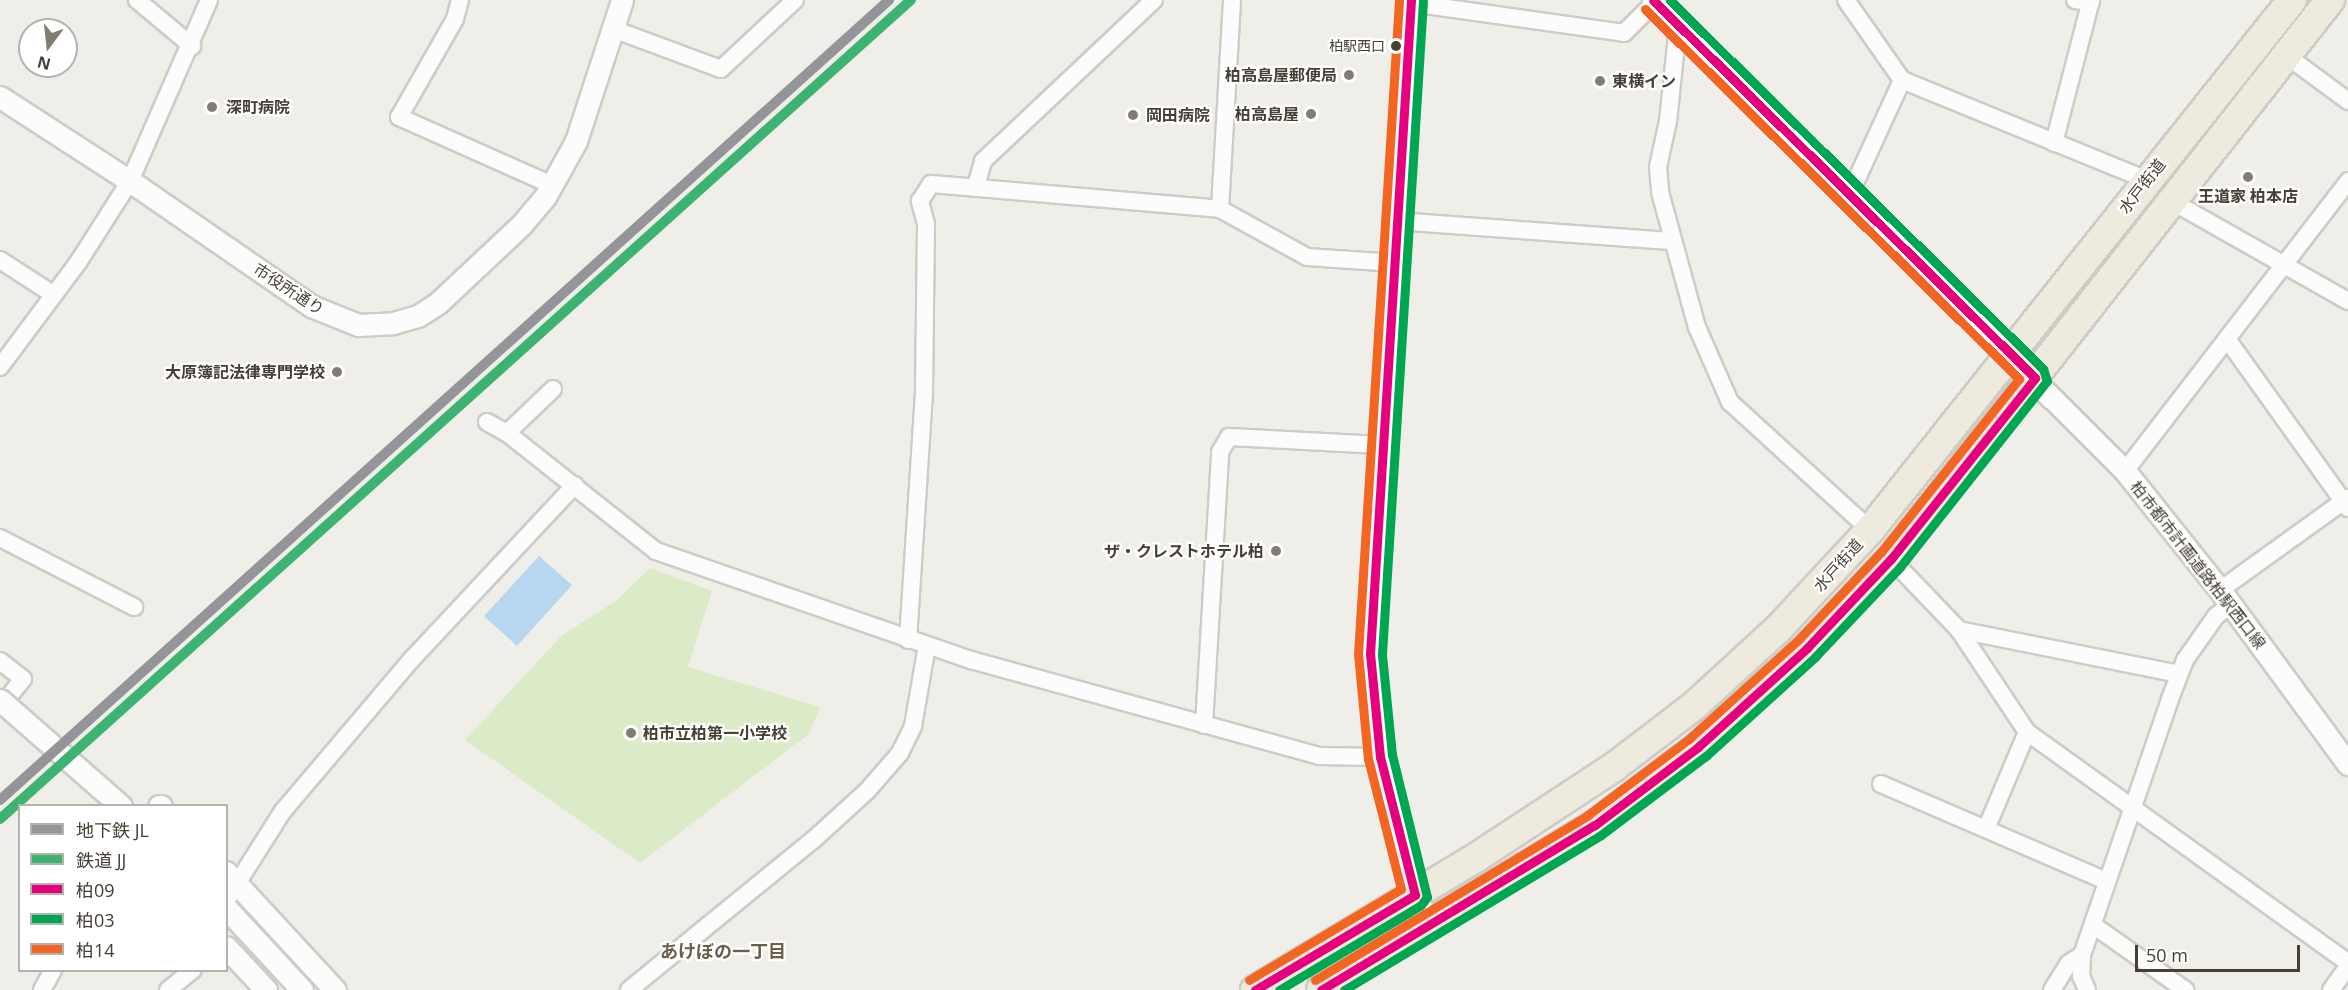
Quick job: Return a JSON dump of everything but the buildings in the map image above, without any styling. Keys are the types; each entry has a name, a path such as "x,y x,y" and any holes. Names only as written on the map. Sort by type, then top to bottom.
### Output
{"highway":[{"name":"水戸街道","path":"1255,990 1415,896 1614,767 1695,705 1778,629 1870,530 2292,0"},
{"name":"水戸街道","path":"1321,990 1595,825 1698,747 1807,648 1891,559 2330,0"}],"street":[{"path":"137,0 192,46"},
{"path":"0,367 54,295 130,181 192,46 210,0"},
{"path":"460,0 455,19 399,117 552,185"},
{"name":"市役所通り","path":"0,97 130,181 311,306 357,325 393,323 418,316 438,303 522,224 552,185 576,141 622,0"},
{"path":"613,29 721,69 795,0"},
{"path":"976,186 983,161 1154,0"},
{"path":"1220,209 1232,0"},
{"path":"1846,0 1902,80 2147,180"},
{"path":"1428,927 1415,896 1380,757 1370,654 1411,1 1624,33 1655,1"},
{"name":"柏市都市計画道路柏駅西口線","path":"1655,1 2035,378 2125,471 2225,597 2348,764"},
{"path":"2054,143 2086,1"},
{"path":"1677,25 1668,121 1658,167 1660,192 1672,241 1698,327 1730,402 1870,530"},
{"path":"2287,56 2348,101"},
{"path":"1849,196 1902,80"},
{"path":"2125,471 2348,181"},
{"path":"908,640 924,390 926,224 920,201 931,184 976,186 1220,209 1307,257 1395,263"},
{"path":"2173,202 2348,301"},
{"path":"1398,221 1672,241"},
{"path":"0,260 54,295"},
{"path":"2087,990 2081,976 2082,955 2179,674 2216,616 2225,597 2347,503 2228,339"},
{"path":"507,433 553,389"},
{"path":"487,422 507,433 656,551 927,646 1319,756 1380,757"},
{"path":"1204,724 1220,452 1229,437 1382,444"},
{"path":"335,990 231,886 291,802 412,659 575,485"},
{"path":"0,538 134,608"},
{"path":"1891,559 1959,630 2027,732 2348,965 2331,990"},
{"path":"1959,630 2179,674"},
{"path":"629,990 745,899 867,791 900,753 913,726 927,646"},
{"path":"0,661 23,679 0,707"},
{"path":"0,700 119,804"},
{"path":"1986,829 2027,732"},
{"path":"1881,784 2106,881"},
{"path":"228,910 302,990"},
{"path":"2093,925 2185,990"},
{"path":"228,949 266,990"},
{"path":"2052,990 2068,964 2082,955"},
{"path":"42,990 52,972"},
{"path":"168,990 190,972"}],"green space":[{"path":"650,568 712,591 688,667 820,707 809,734 640,863 465,740 561,636 617,600"}],"water":[{"path":"539,556 572,585 517,646 484,616"}],"metro line":[{"name":"JL","path":"0,800 889,0"}],"rail line":[{"name":"JJ","path":"0,819 911,0"}],"transit line":[{"name":"柏14","path":"1249,980 1401,889 1368,759 1358,654 1399,0"},
{"name":"柏09","path":"1255,990 1415,895 1380,757 1370,654 1411,0"},
{"name":"柏09","path":"1321,990 1595,825 1698,747 1807,648 1891,559 2035,378 1653,0"},
{"name":"柏03","path":"1344,990 1601,835 1706,756 1815,657 1900,567 2047,381 2043,369 1670,0"},
{"name":"柏03","path":"1279,990 1421,905 1427,897 1392,755 1382,654 1423,1"},
{"name":"柏14","path":"1315,980 1588,815 1690,738 1799,639 1882,551 2019,379 1645,9"}],"place":[{"name":"柏駅西口","path":"1396,46"},
{"name":"柏高島屋郵便局","path":"1349,75"},
{"name":"東横イン","path":"1600,81"},
{"name":"深町病院","path":"212,107"},
{"name":"柏高島屋","path":"1311,114"},
{"name":"岡田病院","path":"1133,115"},
{"name":"王道家 柏本店","path":"2248,177"},
{"name":"大原簿記法律専門学校","path":"337,372"},
{"name":"ザ・クレストホテル柏","path":"1276,551"},
{"name":"柏市立柏第一小学校","path":"631,733"}],"district":[{"name":"あけぼの一丁目","path":"723,951"}]}
